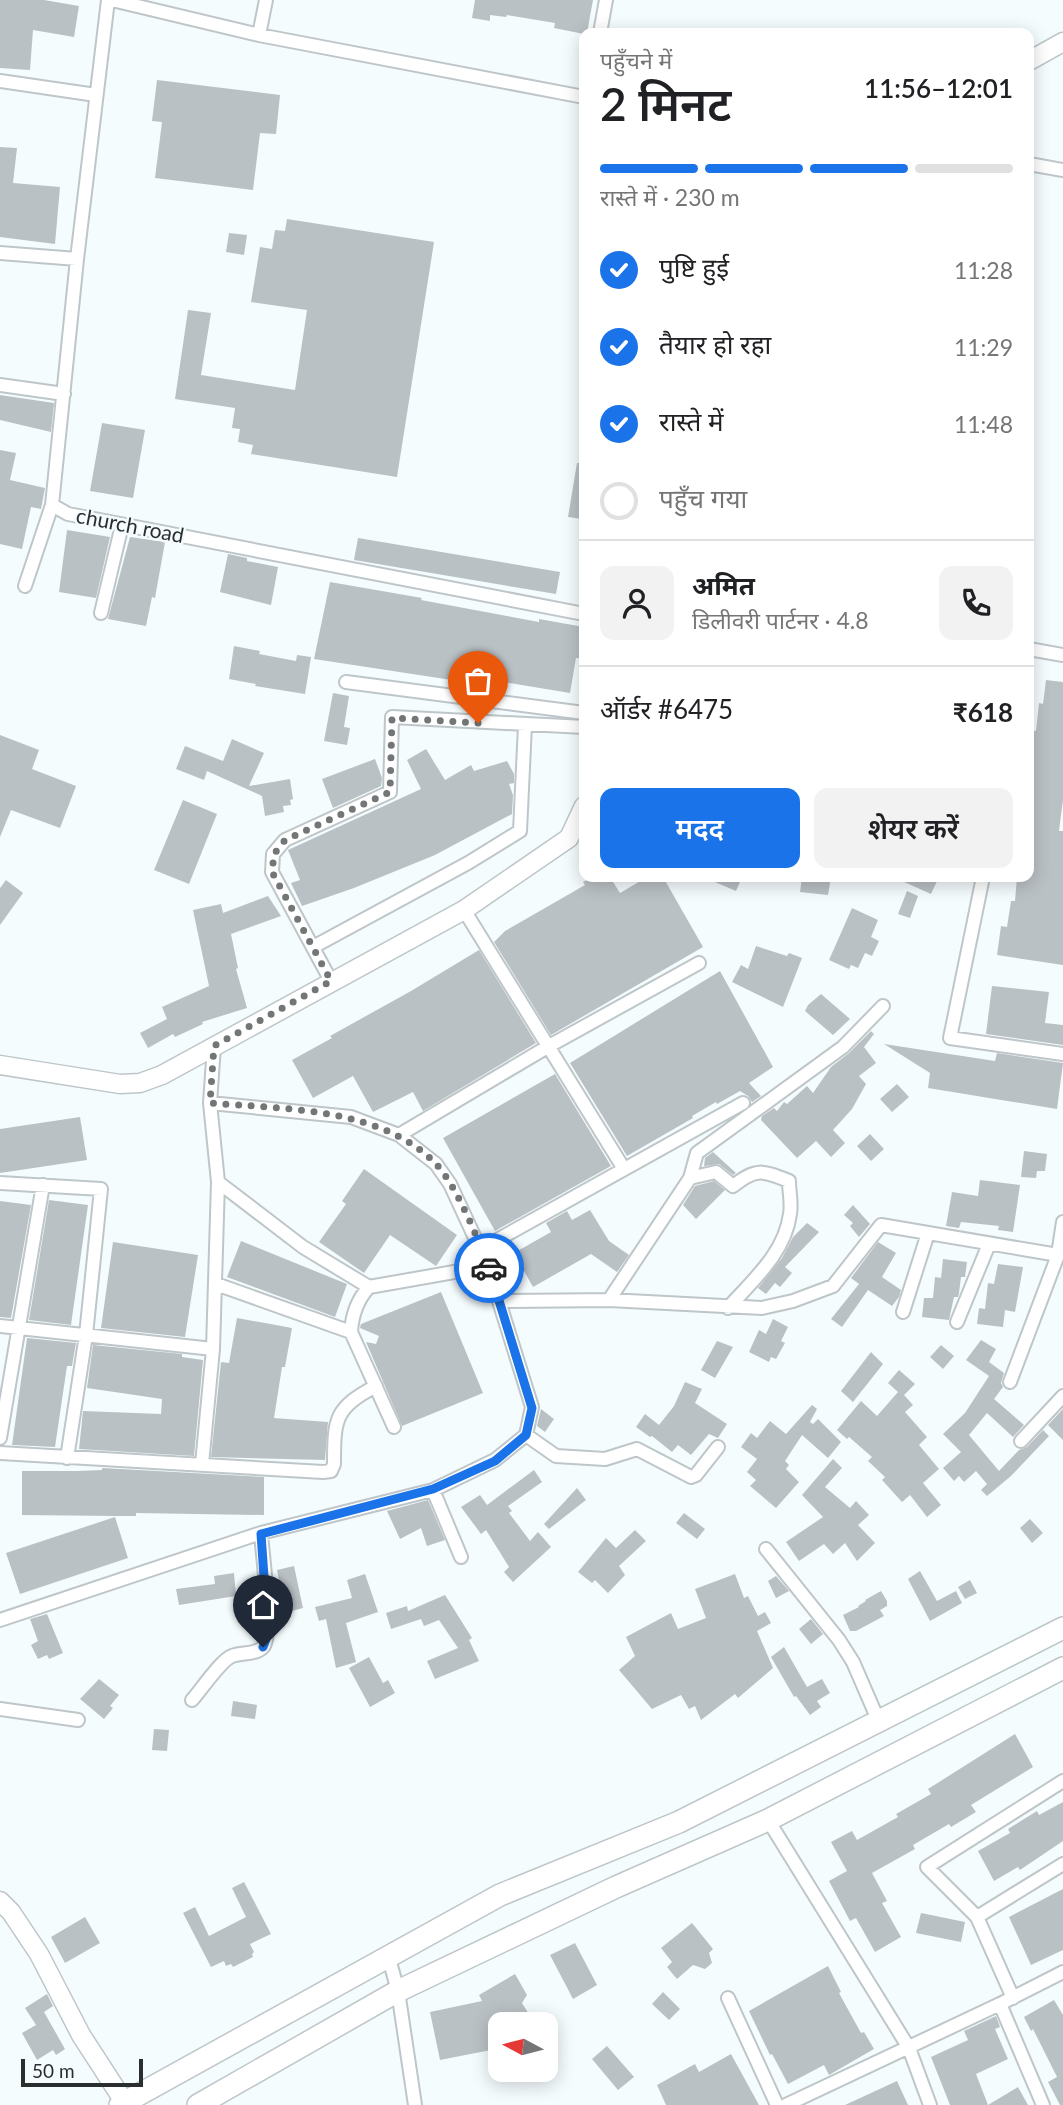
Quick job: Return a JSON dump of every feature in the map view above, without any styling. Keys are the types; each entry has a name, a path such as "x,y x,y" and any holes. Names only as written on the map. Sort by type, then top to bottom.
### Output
{"main road":[{"path":"122,2104 500,1895 679,1822 1063,1628"},
{"path":"198,2105 398,1991 616,1887 768,1820 1063,1668"}],"street":[{"path":"110,0 259,35 579,96"},
{"name":"church road","path":"110,0 76,259 52,505 68,514 579,613"},
{"path":"259,35 266,0"},
{"path":"601,28 606,0"},
{"path":"1034,58 1063,41"},
{"path":"0,81 96,95"},
{"path":"1034,165 1063,170"},
{"path":"0,253 76,259"},
{"path":"0,385 64,394"},
{"path":"25,586 52,505"},
{"path":"101,613 122,524"},
{"path":"1034,651 1063,654"},
{"path":"346,682 579,712"},
{"path":"331,981 272,872 274,854 285,840 390,792 392,718 579,726"},
{"path":"313,947 468,863 520,831 525,725"},
{"path":"0,1065 120,1084 140,1083 162,1075 464,910 569,838 579,817"},
{"path":"982,882 950,1038 1063,1054"},
{"path":"464,910 624,1169"},
{"path":"399,1135 549,1046 699,963"},
{"path":"609,1300 690,1178 697,1153 843,1047 883,1006"},
{"path":"202,1464 216,1284 218,1182 210,1103 214,1046"},
{"path":"0,1620 261,1534 433,1489 495,1461 526,1435 532,1408 488,1266 450,1184 436,1164 399,1135 351,1117 210,1103"},
{"path":"481,1249 743,1103"},
{"path":"690,1178 716,1171 733,1186 750,1173 763,1171 789,1181 791,1211 773,1258 728,1308"},
{"path":"218,1182 303,1247 369,1287"},
{"path":"0,1183 101,1189 86,1335 67,1458"},
{"path":"0,1438 43,1185"},
{"path":"1010,1382 1058,1255 1063,1222"},
{"path":"499,1301 609,1300 762,1308 793,1301 833,1286 881,1225 1058,1255"},
{"path":"902,1312 928,1233"},
{"path":"957,1322 989,1244"},
{"path":"394,1427 351,1332 352,1318 361,1296 369,1287 488,1266"},
{"path":"216,1284 351,1332"},
{"path":"0,1326 213,1349"},
{"path":"0,1453 331,1471 339,1414 352,1399 376,1386"},
{"path":"1021,1441 1063,1396"},
{"path":"526,1435 556,1456 605,1459 637,1448 691,1477 696,1475 718,1447"},
{"path":"433,1489 461,1557"},
{"path":"192,1700 230,1656 257,1651 266,1643 266,1585 261,1534"},
{"path":"766,1549 839,1640 853,1662 879,1722"},
{"path":"0,1709 78,1720"},
{"path":"1013,1998 977,1917 927,1867 1063,1781"},
{"path":"768,1820 909,2048 930,2105"},
{"path":"977,1917 1063,1864"},
{"path":"1,1903 39,1954 81,2035 122,2104"},
{"path":"388,1955 398,1991 415,2105"},
{"path":"786,2105 1063,1972"},
{"path":"728,1998 777,2105"},
{"path":"1000,2004 1043,2105"}],"building":[{"path":"0,0 44,0 79,6 74,37 33,30 30,70 0,68"},
{"path":"475,0 593,0 588,28 579,28 579,33 554,28 555,23 507,15 490,15 490,21 472,18"},
{"path":"157,80 280,95 276,134 260,133 253,190 155,178 162,122 152,121"},
{"path":"0,147 17,148 13,183 60,187 55,244 0,237"},
{"path":"287,219 434,242 397,477 251,454 253,445 238,442 240,429 232,428 235,408 175,399 188,310 211,313 201,375 295,390 307,310 251,302 260,247 272,249 275,230 285,231"},
{"path":"229,233 247,235 244,255 226,252"},
{"path":"0,395 54,403 51,432 0,420"},
{"path":"102,423 145,430 133,498 90,491"},
{"path":"0,450 16,453 10,480 45,488 41,509 31,507 22,549 0,544"},
{"path":"577,463 579,463 579,519 568,517"},
{"path":"67,530 110,537 96,598 59,592"},
{"path":"130,537 165,542 155,598 152,597 146,626 108,619"},
{"path":"358,538 560,572 556,594 354,560"},
{"path":"228,554 278,567 271,605 220,592"},
{"path":"330,582 539,622 539,619 579,626 579,658 576,658 570,693 492,680 491,686 314,659"},
{"path":"234,646 296,661 297,655 311,657 305,694 229,679"},
{"path":"1046,680 1063,682 1063,800 1059,831 1063,831 1063,965 997,955 1001,926 1007,927 1011,901 1015,901 1017,882 1034,882 1034,731 1039,703 1043,704"},
{"path":"333,693 349,696 344,727 350,728 347,745 324,741"},
{"path":"0,735 39,750 32,769 76,786 60,828 11,810 0,837"},
{"path":"232,739 264,753 249,786 290,779 293,799 290,800 291,805 283,806 284,812 265,816 262,796 207,771 204,780 176,769 185,746 223,761"},
{"path":"426,749 445,780 471,765 474,771 507,761 514,774 514,783 509,784 513,795 512,814 435,855 302,906 291,883 300,880 288,850 421,789 407,760"},
{"path":"375,759 382,778 381,786 333,808 322,779"},
{"path":"183,800 217,814 189,884 154,870"},
{"path":"6,880 23,893 0,925 0,888"},
{"path":"583,882 613,882 620,893 639,882 666,882 703,947 551,1035 494,942 505,931 585,885"},
{"path":"715,882 740,882 736,891"},
{"path":"801,882 830,882 828,895 800,892"},
{"path":"904,882 937,882 931,894"},
{"path":"907,891 918,896 910,918 898,914"},
{"path":"268,896 281,916 231,934 238,968 236,969 247,1008 202,1022 203,1024 175,1037 173,1034 148,1048 140,1033 167,1019 162,1007 209,986 193,910 221,904 223,913"},
{"path":"852,908 878,920 871,937 879,941 872,956 865,953 858,968 851,965 849,969 829,960"},
{"path":"756,946 802,958 783,1007 732,982 741,965 748,969"},
{"path":"479,950 536,1043 423,1111 413,1092 373,1112 353,1076 313,1098 292,1060"},
{"path":"720,971 773,1067 749,1083 761,1096 752,1102 740,1091 717,1104 716,1102 627,1156 570,1063"},
{"path":"992,986 1049,992 1045,1023 1063,1025 1063,1045 986,1034"},
{"path":"821,994 850,1019 833,1035 805,1011"},
{"path":"871,1031 874,1034 864,1047 876,1063 859,1076 866,1084 852,1109 833,1130 845,1143 831,1157 816,1141 797,1158 761,1120 762,1116 774,1108 777,1111 784,1102 787,1104 807,1086 813,1093 831,1067"},
{"path":"884,1044 995,1061 997,1053 1063,1063 1057,1109 928,1088 930,1073"},
{"path":"555,1074 611,1166 495,1231 443,1138"},
{"path":"897,1084 909,1097 892,1112 880,1099"},
{"path":"80,1117 87,1160 0,1173 0,1129"},
{"path":"870,1134 884,1149 871,1161 857,1146"},
{"path":"1024,1151 1047,1154 1045,1171 1037,1171 1036,1178 1021,1177"},
{"path":"713,1152 736,1173 733,1175 719,1164 704,1166 705,1158"},
{"path":"364,1169 457,1235 436,1266 390,1235 364,1273 319,1242 346,1204 342,1201"},
{"path":"980,1180 1020,1185 1013,1232 998,1230 999,1226 961,1222 959,1228 946,1226 952,1192 978,1196"},
{"path":"714,1181 725,1190 696,1219 683,1205 695,1186"},
{"path":"49,1200 88,1205 71,1325 29,1320"},
{"path":"0,1201 31,1205 11,1318 0,1317"},
{"path":"853,1205 870,1224 859,1237 850,1226 853,1223 844,1215"},
{"path":"590,1210 609,1241 629,1255 617,1272 591,1254 533,1287 514,1253 551,1232 546,1223 567,1211 572,1220"},
{"path":"807,1223 819,1232 785,1267 792,1273 780,1287 775,1283 766,1294 758,1288 782,1258 793,1237"},
{"path":"241,1241 347,1284 335,1317 227,1277"},
{"path":"113,1242 198,1255 185,1337 101,1328"},
{"path":"878,1242 896,1253 882,1277 901,1290 899,1297 892,1306 868,1290 842,1327 831,1319 859,1284 851,1278"},
{"path":"943,1259 967,1262 958,1297 954,1297 949,1320 922,1317 924,1298 933,1298 935,1277 941,1278"},
{"path":"998,1264 1023,1267 1015,1312 1005,1310 1003,1327 977,1324 979,1308 985,1309 988,1283 994,1284"},
{"path":"441,1292 483,1393 402,1426 366,1342 376,1344 379,1336 360,1328 361,1324"},
{"path":"237,1318 292,1328 285,1367 282,1367 274,1418 328,1422 325,1460 211,1457 221,1362 229,1363"},
{"path":"773,1319 788,1327 781,1341 785,1343 776,1359 771,1357 769,1362 749,1352 759,1330 766,1334"},
{"path":"27,1338 76,1343 72,1366 67,1366 55,1447 12,1445"},
{"path":"981,1340 996,1349 989,1362 1004,1373 1001,1383 1003,1387 994,1399 1024,1425 1013,1437 987,1413 969,1435 999,1471 1043,1430 1049,1436 1011,1476 987,1496 981,1490 987,1484 976,1471 964,1482 959,1476 954,1481 943,1468 961,1452 943,1434 965,1413 989,1376 966,1360"},
{"path":"717,1341 733,1347 715,1378 701,1370"},
{"path":"93,1345 182,1354 182,1357 203,1360 194,1456 79,1449 83,1411 161,1414 162,1399 87,1388"},
{"path":"941,1345 954,1356 943,1369 930,1357"},
{"path":"871,1352 883,1364 853,1402 841,1391"},
{"path":"899,1370 915,1384 904,1395 913,1405 905,1412 927,1437 919,1445 939,1469 923,1483 941,1505 927,1517 910,1495 902,1502 882,1480 885,1477 868,1461 872,1457 837,1430 861,1401 877,1416 898,1392 888,1383"},
{"path":"685,1382 702,1389 695,1403 727,1424 718,1438 709,1434 691,1455 678,1445 672,1452 636,1427 645,1414 659,1425 674,1406"},
{"path":"812,1405 817,1409 810,1422 813,1424 818,1419 841,1442 828,1458 802,1435 785,1461 789,1465 786,1469 799,1482 776,1508 750,1486 756,1480 747,1472 757,1459 741,1447 751,1433 757,1438 770,1421 786,1434"},
{"path":"541,1409 554,1419 545,1432 537,1426"},
{"path":"1063,1409 1063,1440 1048,1425"},
{"path":"833,1459 842,1468 825,1487 850,1508 856,1501 869,1515 858,1525 875,1543 857,1561 845,1543 833,1554 824,1544 799,1561 786,1542 823,1517 802,1495"},
{"path":"102,1468 264,1477 264,1515 22,1515 22,1471"},
{"path":"534,1470 542,1482 508,1506 512,1511 509,1513 530,1541 538,1532 551,1547 513,1582 504,1572 509,1567 486,1530 481,1534 461,1507 480,1495 487,1505"},
{"path":"577,1488 586,1500 549,1529 544,1524"},
{"path":"428,1500 445,1540 427,1546 421,1528 400,1539 387,1511"},
{"path":"684,1513 705,1529 697,1539 676,1523"},
{"path":"115,1517 128,1558 20,1594 6,1553"},
{"path":"1030,1519 1043,1533 1032,1543 1020,1528"},
{"path":"635,1530 646,1541 619,1566 625,1575 608,1593 595,1580 592,1583 578,1572 606,1538 616,1548"},
{"path":"294,1566 303,1608 284,1613 279,1596 282,1595 277,1570"},
{"path":"920,1571 937,1601 956,1591 962,1603 930,1621 908,1579"},
{"path":"234,1573 236,1596 179,1605 176,1589 215,1584 214,1576"},
{"path":"365,1574 378,1612 346,1623 356,1662 336,1668 326,1619 319,1621 315,1607 352,1598 347,1580"},
{"path":"735,1574 744,1598 748,1596 758,1616 765,1612 771,1623 757,1631 773,1668 738,1698 735,1694 701,1720 695,1706 689,1709 681,1695 652,1709 619,1670 635,1656 626,1637 671,1613 678,1629 706,1618 695,1589"},
{"path":"776,1576 789,1591 776,1598 768,1581"},
{"path":"970,1580 977,1593 965,1599 958,1587"},
{"path":"881,1591 887,1601 887,1606 880,1610 884,1616 856,1631 850,1631 843,1615"},
{"path":"445,1595 472,1638 469,1640 479,1661 435,1679 427,1661 458,1648 439,1620 424,1626 421,1619 391,1629 386,1613 407,1606 408,1611"},
{"path":"47,1614 63,1653 49,1659 47,1655 38,1659 31,1645 38,1641 30,1619"},
{"path":"811,1619 823,1634 811,1644 799,1629"},
{"path":"784,1647 807,1687 822,1679 830,1693 817,1701 821,1707 810,1715 796,1696 794,1697 771,1657"},
{"path":"369,1657 383,1683 388,1680 395,1693 370,1707 349,1668"},
{"path":"99,1679 119,1695 104,1719 80,1699"},
{"path":"233,1701 257,1705 255,1719 231,1716"},
{"path":"154,1729 169,1730 167,1751 152,1750"},
{"path":"1015,1734 1033,1767 971,1805 976,1812 913,1845 915,1849 872,1873 887,1901 882,1903 901,1937 875,1952 856,1918 850,1921 829,1881 847,1871 831,1842 852,1831 857,1840 898,1817 896,1814 931,1794 928,1789"},
{"path":"1063,1802 1063,1841 1020,1870 1018,1867 994,1881 978,1851 1010,1833 1008,1829 1037,1811 1039,1815"},
{"path":"244,1882 271,1934 250,1944 253,1957 233,1967 231,1964 226,1966 224,1961 211,1967 183,1913 195,1907 209,1936 246,1917 232,1888"},
{"path":"1063,1889 1063,1950 1031,1965 1009,1917"},
{"path":"921,1913 965,1922 961,1942 916,1933"},
{"path":"85,1917 100,1943 65,1963 51,1937"},
{"path":"692,1923 713,1949 709,1953 712,1963 705,1969 693,1965 677,1979 667,1967 672,1962 661,1948"},
{"path":"575,1943 597,1985 573,1999 550,1955"},
{"path":"828,1966 861,2033 864,2032 874,2049 829,2075 824,2065 788,2084 772,2054 770,2055 749,2011"},
{"path":"515,1974 527,1995 522,2003 528,2012 488,2012 488,2051 440,2060 430,2012 482,2001 479,1995"},
{"path":"663,1992 680,2009 669,2020 652,2004"},
{"path":"47,1994 53,2006 44,2012 65,2049 56,2055 53,2050 37,2060 22,2033 36,2025 25,2008"},
{"path":"1054,2000 1063,2015 1063,2105 1060,2105 1048,2082 1057,2077 1033,2029 1031,2031 1024,2017"},
{"path":"996,2016 1000,2027 995,2029 1008,2059 976,2074 988,2105 950,2105 931,2057 968,2040 964,2031"},
{"path":"607,2046 634,2077 618,2090 592,2059"},
{"path":"731,2054 759,2105 666,2105 657,2085 695,2064 699,2072"},
{"path":"897,2081 908,2105 845,2105"},
{"path":"1018,2087 1028,2105 988,2105"}],"way so far":[{"path":"478,723 392,718 390,792 285,840 274,854 272,872 331,981 214,1046 210,1103 351,1117 399,1135 436,1164 450,1184 489,1268"}],"route":[{"path":"263,1647 268,1634 261,1534 433,1489 495,1461 526,1435 532,1408 489,1268"}]}
